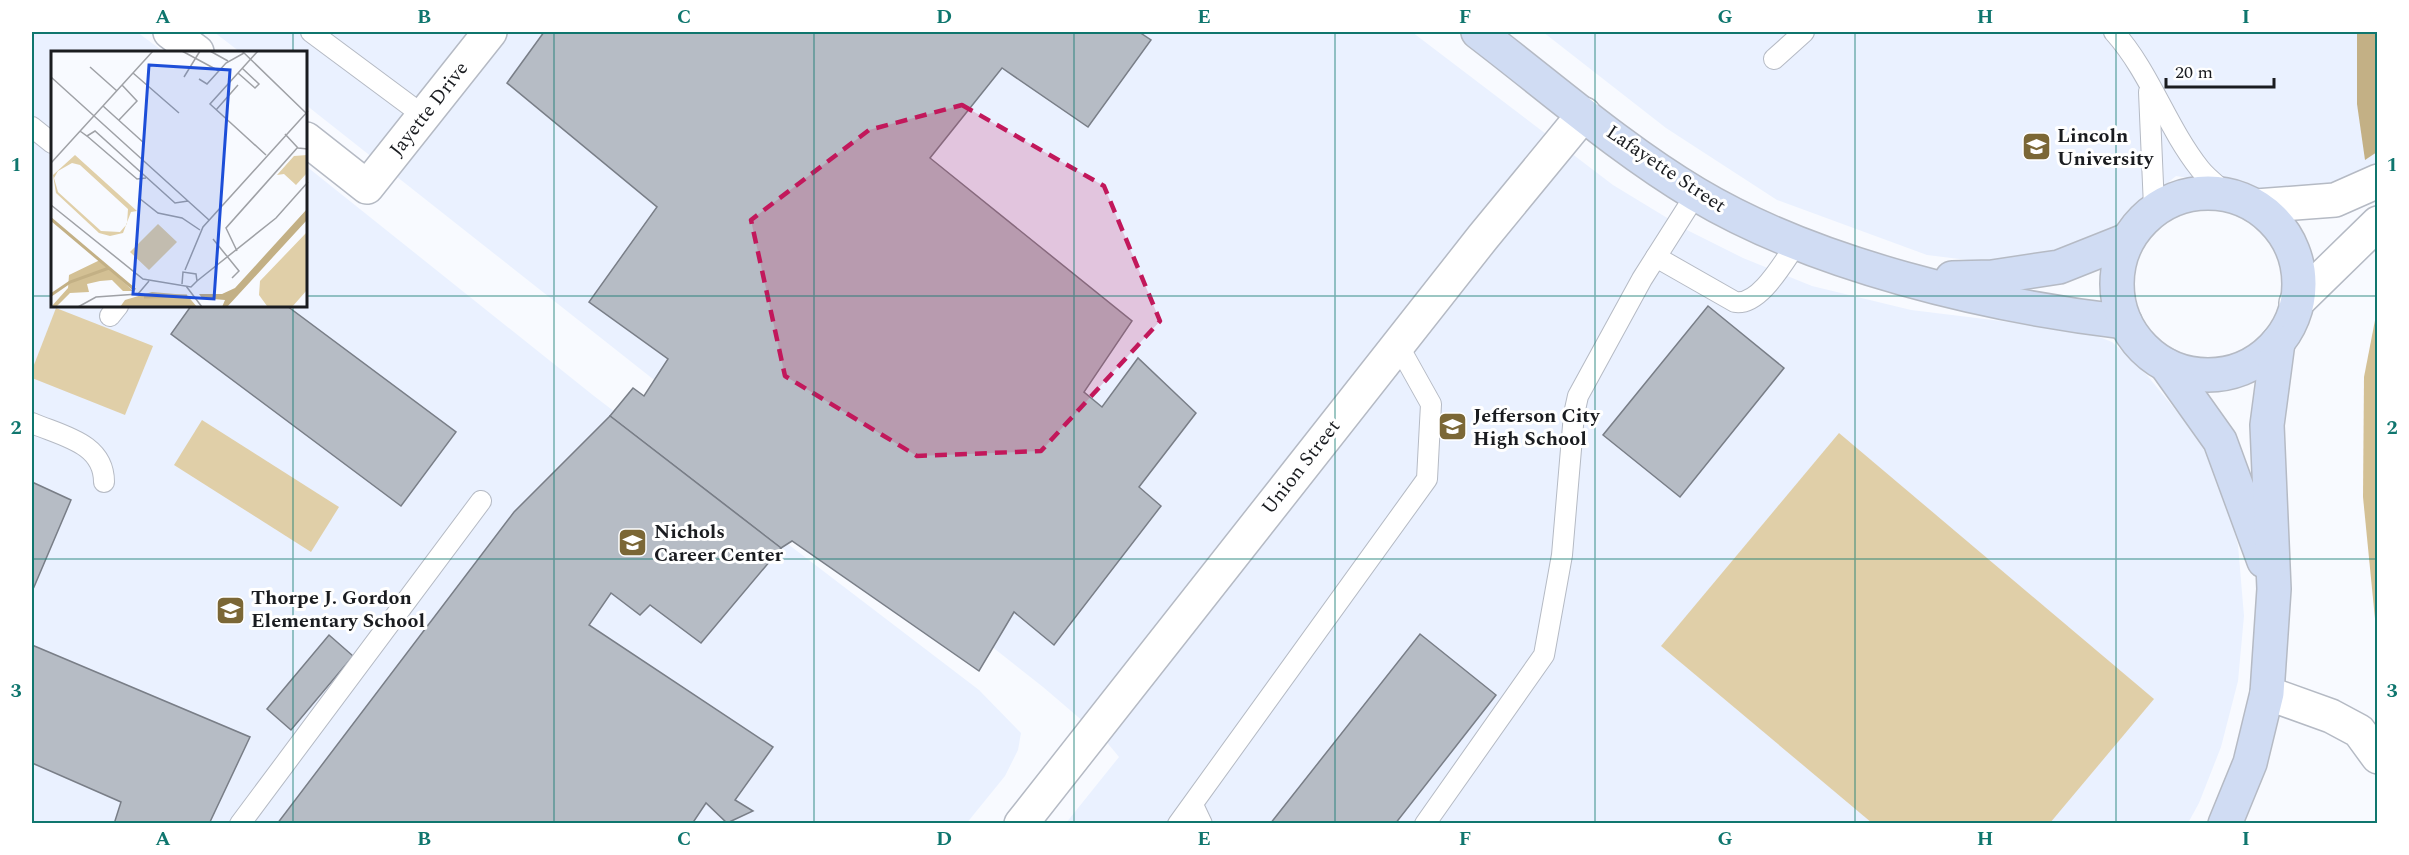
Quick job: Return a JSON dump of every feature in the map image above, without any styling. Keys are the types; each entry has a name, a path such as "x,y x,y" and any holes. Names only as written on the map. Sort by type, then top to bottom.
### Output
{"main road":[{"name":"Lafayette Street","path":"1478,32 1584,114 1696,194 1797,243 1910,279 2054,314 2125,322"},
{"path":"2166,365 2196,375 2226,374 2255,362 2278,342 2294,315 2299,285 2294,254 2279,227 2241,200 2196,193 2154,207 2127,240 2118,266 2117,292 2125,322 2142,347 2166,365 2220,441 2274,590"},
{"name":"Lafayette Street","path":"1910,279 1992,277 2059,267 2127,240"},
{"path":"2225,824 2250,762 2267,693 2274,590 2267,425 2278,342"}],"street":[{"path":"170,32 196,51"},
{"name":"Jayette Drive","path":"308,141 368,188 490,32"},
{"name":"Union Street","path":"1021,824 1398,345 1584,114"},
{"path":"2241,200 2335,200 2378,181"},
{"path":"2296,303 2378,223"},
{"path":"2267,693 2331,716 2359,731 2378,758"}],"lane":[{"path":"311,32 424,116"},
{"path":"1774,59 1804,32"},
{"path":"2114,32 2137,61 2149,86 2200,170 2241,200"},
{"path":"2149,86 2154,207"},
{"path":"32,127 51,141"},
{"path":"1425,824 1544,655 1562,555 1574,414 1578,396 1656,256 1696,194"},
{"path":"1656,256 1735,302 1742,303 1753,299 1766,286 1797,243"},
{"path":"1178,824 1427,479 1431,404 1398,345"},
{"path":"32,423 87,446 101,462 104,482"},
{"path":"240,824 481,501"},
{"path":"1193,805 1202,824"}],"highlighted area":[{"path":"962,105 1104,186 1160,321 1041,451 917,456 785,376 751,220 869,130"}],"shaded area":[{"path":"32,32 137,32 163,51 51,51 51,308 308,308 308,168 594,396 979,690 1021,733 1018,750 1005,776 966,824 32,823"},
{"name":"Jefferson City High School","path":"214,32 1412,32 1613,185 1687,230 1743,258 1812,286 1911,310 2084,331 2112,342 2141,368 2202,442 2221,483 2238,545 2244,616 2238,681 2221,747 2199,803 2188,823 1066,823 1119,757 1105,740 1043,687 308,107 308,51 239,51"},
{"name":"Lincoln University","path":"1543,32 2377,32 2377,165 2343,184 2289,194 2176,176 2102,237 2074,252 2000,264 1927,255 1777,200 1666,128"},
{"path":"2357,32 2377,32 2377,152 2365,160 2357,104"},
{"path":"56,308 153,346 125,415 32,378 32,370"},
{"path":"2377,310 2377,639 2363,497 2364,377"},
{"path":"202,420 339,507 311,552 174,465"},
{"path":"1839,433 2154,699 2050,823 1872,823 1661,646"}],"building":[{"path":"544,32 1139,32 1151,40 1088,127 1002,68 930,158 1132,321 1084,392 1102,407 1138,358 1196,413 1139,487 1161,506 1054,645 1014,612 979,671 792,541 781,548 610,416 633,388 644,396 668,359 589,302 657,207 507,83"},
{"path":"1708,306 1784,368 1680,497 1603,435"},
{"path":"190,308 290,308 456,432 401,506 171,334"},
{"name":"Nichols Career Center","path":"610,416 781,548 701,643 650,605 640,615 611,593 589,625 773,747 735,800 753,811 727,823 706,803 692,824 277,824 514,512"},
{"path":"32,482 71,500 34,587 32,585"},
{"path":"1420,634 1496,695 1395,824 1270,824"},
{"path":"329,635 353,656 291,730 267,709"},
{"path":"32,645 250,737 209,824 114,824 121,802 32,763"}],"place":[{"name":"Lincoln University","path":"2036,147"},
{"name":"Jefferson City High School","path":"1452,427"},
{"name":"Nichols Career Center","path":"633,543"},
{"name":"Thorpe J. Gordon Elementary School","path":"230,610"}]}
